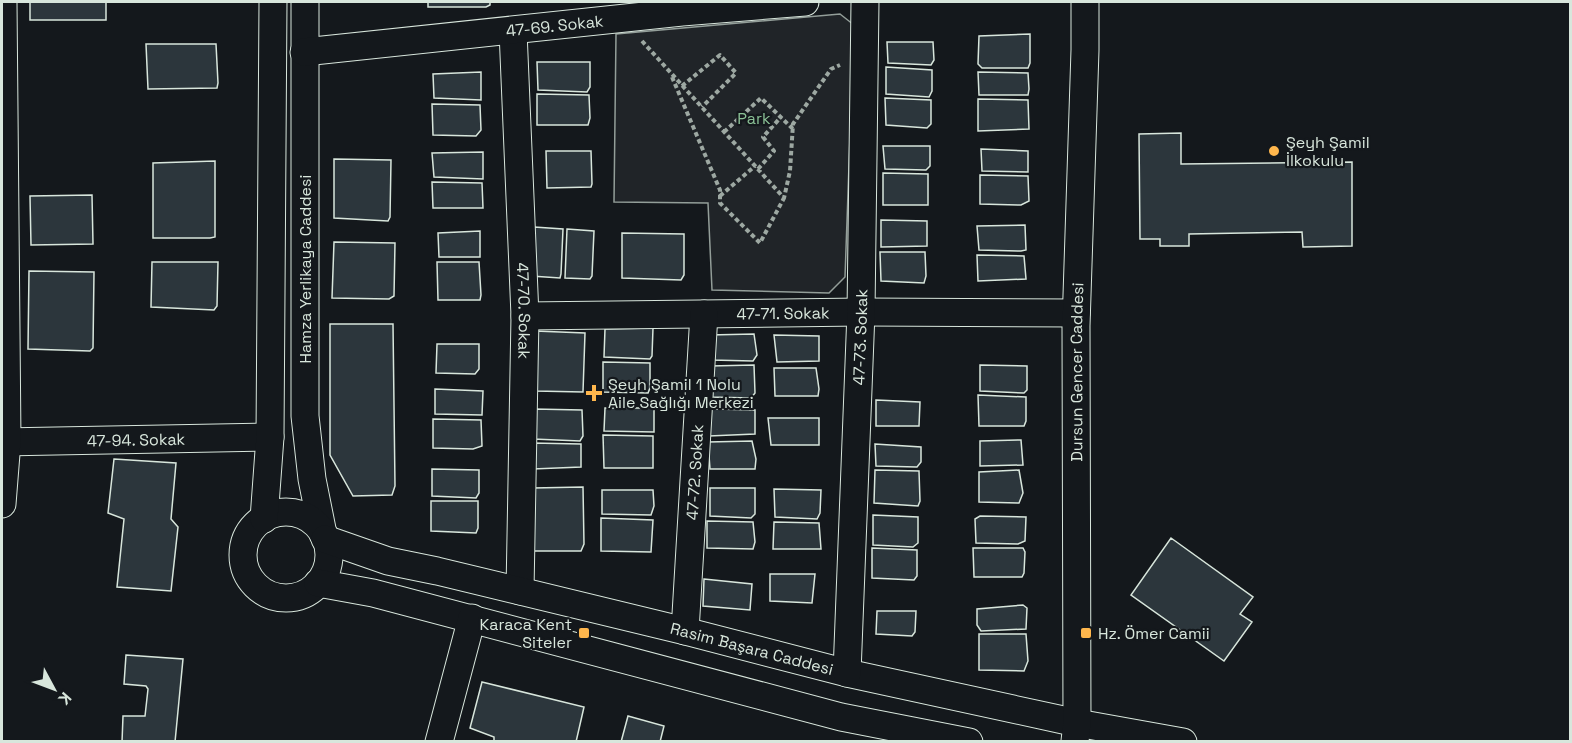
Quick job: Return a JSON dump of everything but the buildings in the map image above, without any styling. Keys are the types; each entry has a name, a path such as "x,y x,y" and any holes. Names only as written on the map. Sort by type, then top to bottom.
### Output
{"street":[{"path":"2,504 4,442 3,2"},
{"name":"Hamza Yerlikaya Caddesi","path":"264,519 270,437 273,2"},
{"name":"Hamza Yerlikaya Caddesi","path":"305,2 305,416 312,479 324,537"},
{"name":"47-69. Sokak","path":"304,52 621,19 682,7 805,2"},
{"name":"47-73. Sokak","path":"847,674 861,312 865,2"},
{"name":"Dursun Gencer Caddesi","path":"1076,732 1076,313 1085,2"},
{"name":"47-70. Sokak","path":"513,31 525,316 520,591"},
{"name":"47-71. Sokak","path":"525,316 861,312 1076,313"},
{"name":"47-72. Sokak","path":"685,631 704,314"},
{"name":"47-94. Sokak","path":"4,442 270,437"},
{"path":"280,513 294,513 307,518 317,526 324,537 328,560 325,571 311,590 298,596 284,598 264,592 253,583 244,564 244,550 251,531 264,519 280,513"},
{"name":"Rasim Başara Caddesi","path":"324,537 388,561 685,631 1076,732 1183,741"},
{"path":"318,583 373,593 472,618 841,717 888,734 969,741"},
{"path":"440,741 472,618"}],"path":[{"path":"621,19 784,198"},
{"path":"671,73 720,190 720,203 760,243 784,198 790,171 793,124 831,69 864,53"},
{"path":"682,86 720,55 736,73 702,107"},
{"path":"724,132 761,98 793,129"},
{"path":"720,196 774,151 763,137 780,117"}],"green space":[{"name":"Park","path":"840,14 854,25 845,277 829,293 712,290 708,203 614,202 616,34"}],"place":[{"name":"Şeyh Şamil İlkokulu","path":"1274,151"},
{"name":"Şeyh Şamil 1 Nolu Aile Sağlığı Merkezi","path":"594,393"},
{"name":"Karaca Kent Siteler","path":"584,633"},
{"name":"Hz. Ömer Camii","path":"1086,633"}]}
